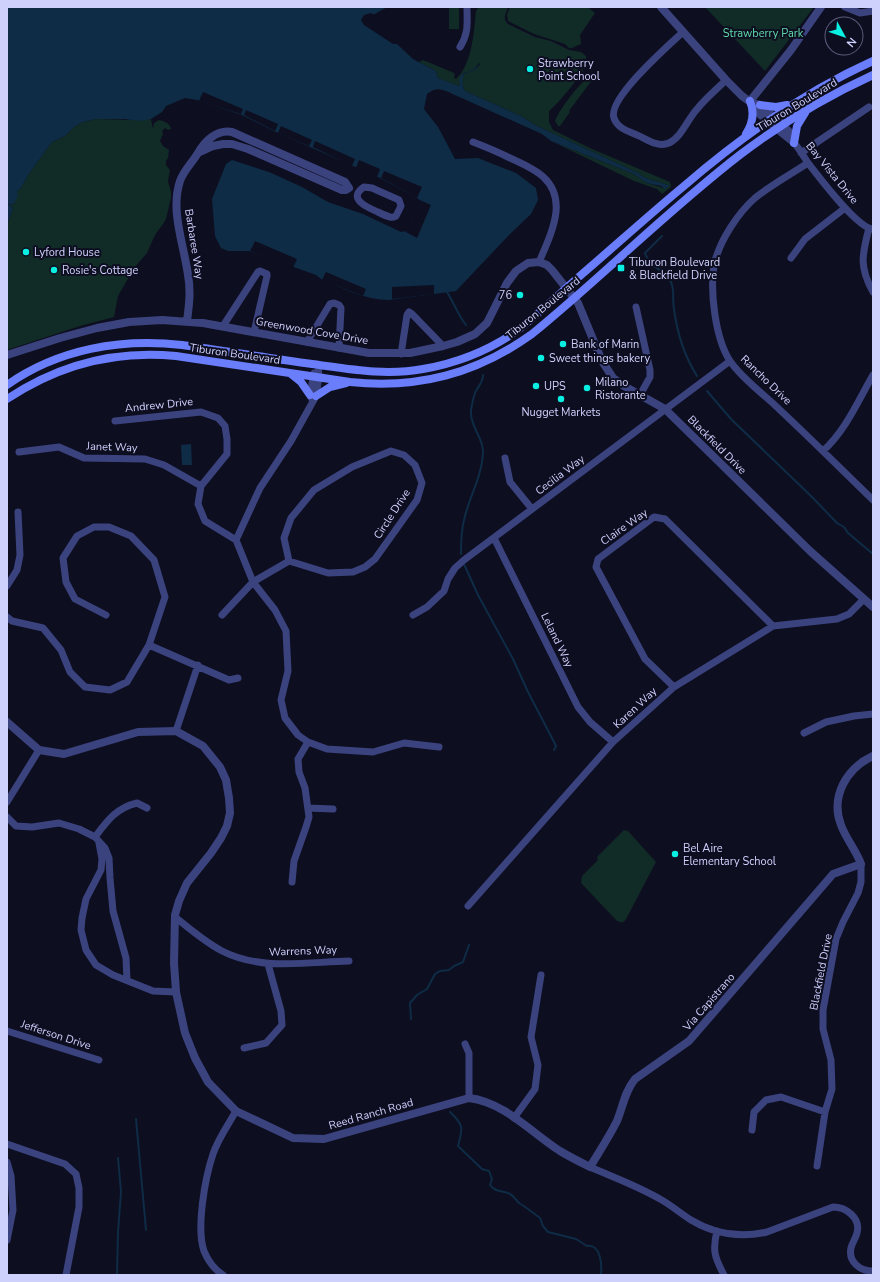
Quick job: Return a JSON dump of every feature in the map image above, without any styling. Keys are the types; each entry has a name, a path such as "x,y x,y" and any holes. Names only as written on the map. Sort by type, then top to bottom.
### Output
{"main road":[{"name":"Tiburon Boulevard","path":"7,385 32,370 68,355 98,347 130,343 156,342 318,365 384,372 422,370 447,364 482,351 526,324 684,186 739,141 801,100 840,77 873,61"},
{"name":"Tiburon Boulevard","path":"7,399 40,380 63,370 100,359 125,355 163,355 350,382 376,384 408,383 440,378 465,370 488,361 522,341 742,154 780,127 808,110 873,75"},
{"path":"739,141 747,132 753,120 754,103 780,107 801,100"},
{"path":"794,143 797,126 800,119 808,110"},
{"path":"290,373 301,382 313,398 330,387 350,382"}],"street":[{"path":"460,47 466,39 468,7"},
{"path":"661,7 726,80 742,96 754,103 780,127"},
{"path":"754,103 821,7"},
{"path":"845,7 860,13 873,11"},
{"path":"683,32 647,65 625,92 613,111 614,118 618,125 660,145 670,142 678,135 697,108 726,80"},
{"path":"801,153 868,107"},
{"name":"Bay Vista Drive","path":"780,127 791,134 794,143 801,153 845,208 859,222 871,228"},
{"name":"Barbaree Way","path":"187,321 190,290 177,213 177,191 182,176 191,161 202,146 216,135 224,132 230,132 345,182 349,188 359,193"},
{"path":"473,142 534,169 544,177 550,186 555,202 556,212 548,240 539,262 550,268 567,288"},
{"name":"Barbaree Way","path":"198,153 218,144 237,145 342,190 349,188"},
{"name":"Rancho Drive","path":"808,162 755,199 737,218 726,235 715,261 713,291 714,316 722,344 730,361 743,376 873,500"},
{"path":"364,188 372,188 398,199 401,206 396,216 390,217 362,205 359,200 359,193 364,188"},
{"path":"791,258 805,239 845,208"},
{"path":"871,228 862,254 864,269 873,292"},
{"name":"Greenwood Cove Drive","path":"7,355 97,328 138,321 162,320 187,321 223,326 369,353 401,354 443,346 468,337 481,328 491,316 513,274 525,264 539,262"},
{"path":"223,326 260,271 268,276 254,332"},
{"name":"Blackfield Drive","path":"567,288 582,312 600,357 608,371 620,384 665,409 810,551 873,607"},
{"path":"307,342 330,304 334,302 341,308 339,348"},
{"path":"636,307 650,370 650,378 640,395"},
{"path":"401,354 407,315 409,312 443,346"},
{"name":"Cecilia Way","path":"413,615 427,607 444,591 455,568 730,361"},
{"path":"236,540 260,488 306,416 313,398 318,365"},
{"path":"823,451 833,442 843,428 873,375"},
{"name":"Andrew Drive","path":"116,421 201,412 218,418 225,426 227,454 201,486"},
{"name":"Janet Way","path":"19,452 54,447 62,448 84,458 146,459 164,465 201,486"},
{"name":"Circle Drive","path":"391,451 404,455 415,465 422,482 417,500 376,559 353,572 328,573 289,561 284,538 291,518 314,490 352,467 391,451"},
{"path":"505,458 510,482 532,510"},
{"path":"201,486 198,504 206,521 236,540 252,582 275,610 286,632 288,672 281,700 285,718 298,735 308,742 327,749 373,752 404,743 439,746"},
{"path":"7,586 17,570 20,555 18,512"},
{"name":"Claire Way","path":"674,687 645,659 596,566 598,559 654,517 665,519 773,626"},
{"path":"7,617 12,621 43,628 61,650 70,672 85,687 110,690 127,682 149,645 165,597 154,560 132,536 109,527 94,527 77,536 63,558 66,582 75,599 106,615"},
{"name":"Leland Way","path":"494,538 578,707 590,722 614,742"},
{"path":"222,615 252,582 289,561"},
{"name":"Karen Way","path":"468,906 614,742 674,687 773,626 837,619 849,614 864,599"},
{"path":"149,645 229,680 238,678"},
{"path":"7,722 39,750 64,754 138,732 176,730 198,666"},
{"path":"804,733 826,722 854,716 873,714"},
{"name":"Reed Ranch Road","path":"176,730 203,746 220,767 226,780 228,790 230,813 221,838 187,883 179,901 175,917 174,963 176,992 185,1033 195,1058 208,1082 236,1111 293,1138 324,1139 469,1098"},
{"path":"292,882 294,861 309,817 305,788 299,772 298,759 308,742"},
{"path":"7,802 39,750"},
{"name":"Blackfield Drive","path":"817,1166 825,1112 832,1089 831,1060 823,1029 823,1010 836,939 858,892 861,882 860,864 855,849 841,825 838,813 838,799 841,786 848,774 858,764 873,756"},
{"path":"147,808 136,803 128,805 113,814 97,840 102,864 99,875 89,892 85,904 82,924 82,938 86,950 96,965 106,972 153,991 176,992"},
{"path":"308,808 333,809"},
{"path":"7,817 16,826 32,827 58,823 79,829 97,840 105,848 109,858 113,911 126,958 127,980"},
{"name":"Via Capistrano","path":"590,1167 616,1122 625,1094 635,1079 689,1041 833,874 860,864"},
{"name":"Warrens Way","path":"175,917 202,938 223,951 255,962 268,964 349,961"},
{"path":"244,1048 266,1043 282,1025 282,1011 268,964"},
{"path":"514,1118 535,1089 538,1065 531,1037 541,975"},
{"name":"Jefferson Drive","path":"7,1031 99,1060"},
{"path":"465,1044 469,1054 469,1098 494,1105 560,1151 590,1167 660,1199 697,1223 717,1231 738,1236 768,1232 833,1207 839,1207 850,1213 857,1225 857,1232 851,1248 851,1255 854,1263 864,1270 873,1272"},
{"path":"752,1130 754,1112 766,1100 781,1097 825,1112"},
{"path":"223,1275 212,1266 207,1259 204,1250 202,1208 204,1185 213,1154 236,1111"},
{"path":"7,1144 65,1164 76,1174 79,1188 79,1207 66,1275"},
{"path":"7,1162 11,1176 13,1210 7,1240"},
{"path":"717,1231 714,1241 714,1253 724,1275"}],"green space":[{"path":"479,7 508,7 505,18 508,24 535,37 551,41 569,50 581,52 586,56 586,61 582,67 583,72 563,97 549,111 549,122 553,130 592,149 670,182 671,187 662,194 657,189 634,181 551,141 634,174 647,183 664,188 667,185 644,178 638,173 535,125 521,116 465,91 462,83 464,74 475,70 480,64 479,63 473,70 462,74 460,84 458,86 438,78 436,71 419,62 423,60 452,72 455,74 454,78 456,79 466,65 469,56 476,11"},
{"path":"510,7 588,7 595,13 580,35 581,44 569,48 565,44 534,34 508,21 507,15"},
{"name":"Strawberry Park","path":"705,7 814,7 765,71"},
{"path":"449,8 459,8 459,29 449,29"},
{"path":"591,74 595,76 569,111 570,112 560,126 558,126 555,121 561,109"},
{"path":"96,119 151,119 153,129 154,123 159,120 169,125 171,129 168,130 165,128 162,131 163,134 160,141 163,146 169,150 166,165 170,170 168,181 171,198 166,219 155,235 147,253 134,268 118,296 114,317 80,326 7,350 7,225 13,208 7,203 13,205 17,191 21,188 28,175 52,142 65,136 74,127 83,122"},
{"path":"624,830 628,831 656,862 626,919 622,922 617,921 581,883 582,876 598,860 597,857"}],"water":[{"path":"7,7 387,7 375,14 371,13 364,15 361,20 364,25 393,44 397,44 413,59 436,71 438,78 459,86 459,80 462,74 473,70 480,63 475,70 464,74 463,87 465,91 521,116 535,125 638,173 644,178 667,185 669,184 669,186 665,189 661,186 647,183 634,174 551,141 542,134 446,91 438,89 434,90 427,94 424,109 438,127 455,159 478,158 516,173 536,188 538,200 531,214 456,291 389,300 362,296 321,279 316,275 249,251 228,251 221,248 215,236 212,199 226,164 232,160 269,172 302,187 328,202 363,214 401,232 408,230 421,201 378,177 276,132 242,115 197,100 185,98 166,106 162,112 151,119 140,121 124,119 96,119 83,122 74,127 65,136 52,142 28,175 21,188 17,191 18,196 13,205 7,203"},
{"path":"7,203 13,208 7,225"},
{"path":"191,444 192,465 182,465 181,445"}],"pier":[{"path":"203,92 243,109 241,114 199,101"},
{"path":"246,110 278,124 275,131 244,115"},
{"path":"281,126 312,140 309,146 278,133"},
{"path":"315,141 355,159 352,166 313,147"},
{"path":"359,160 380,169 377,177 356,168"},
{"path":"384,171 422,187 417,198 381,178"},
{"path":"420,200 431,205 417,238 404,231 408,230 421,201"},
{"path":"255,241 297,259 293,268 250,251"},
{"path":"326,272 366,289 363,296 322,280"},
{"path":"434,285 434,294 392,299 392,287"}],"waterway":[{"path":"662,236 645,253 650,262 665,274 671,282 673,289 673,306 679,335 685,353 697,376"},
{"path":"447,292 466,325"},
{"path":"461,554 464,520 478,479 482,462 483,448 473,423 471,412 474,395 482,382 483,375"},
{"path":"707,391 731,419 837,523 844,527 848,533 873,554"},
{"path":"464,564 478,595 513,659 556,746 554,750"},
{"path":"411,1019 410,1003 417,995 427,989 435,974 440,971 449,970 463,962 469,945"},
{"path":"450,1112 458,1120 461,1127 461,1135 458,1146 482,1169 489,1171 492,1179 490,1185 492,1188 513,1196 519,1203 540,1218 543,1226 548,1232 576,1239 587,1246 592,1246 595,1248 600,1256 601,1275"},
{"path":"136,1119 146,1230"},
{"path":"117,1275 121,1192 118,1158"}],"place":[{"name":"Strawberry Point School","path":"530,69"},
{"name":"Lyford House","path":"26,252"},
{"name":"Tiburon Boulevard & Blackfield Drive","path":"621,268"},
{"name":"Rosie's Cottage","path":"54,270"},
{"name":"76","path":"520,295"},
{"name":"Bank of Marin","path":"563,344"},
{"name":"Sweet things bakery","path":"541,358"},
{"name":"UPS","path":"536,386"},
{"name":"Milano Ristorante","path":"587,388"},
{"name":"Nugget Markets","path":"561,399"},
{"name":"Bel Aire Elementary School","path":"675,854"}]}
